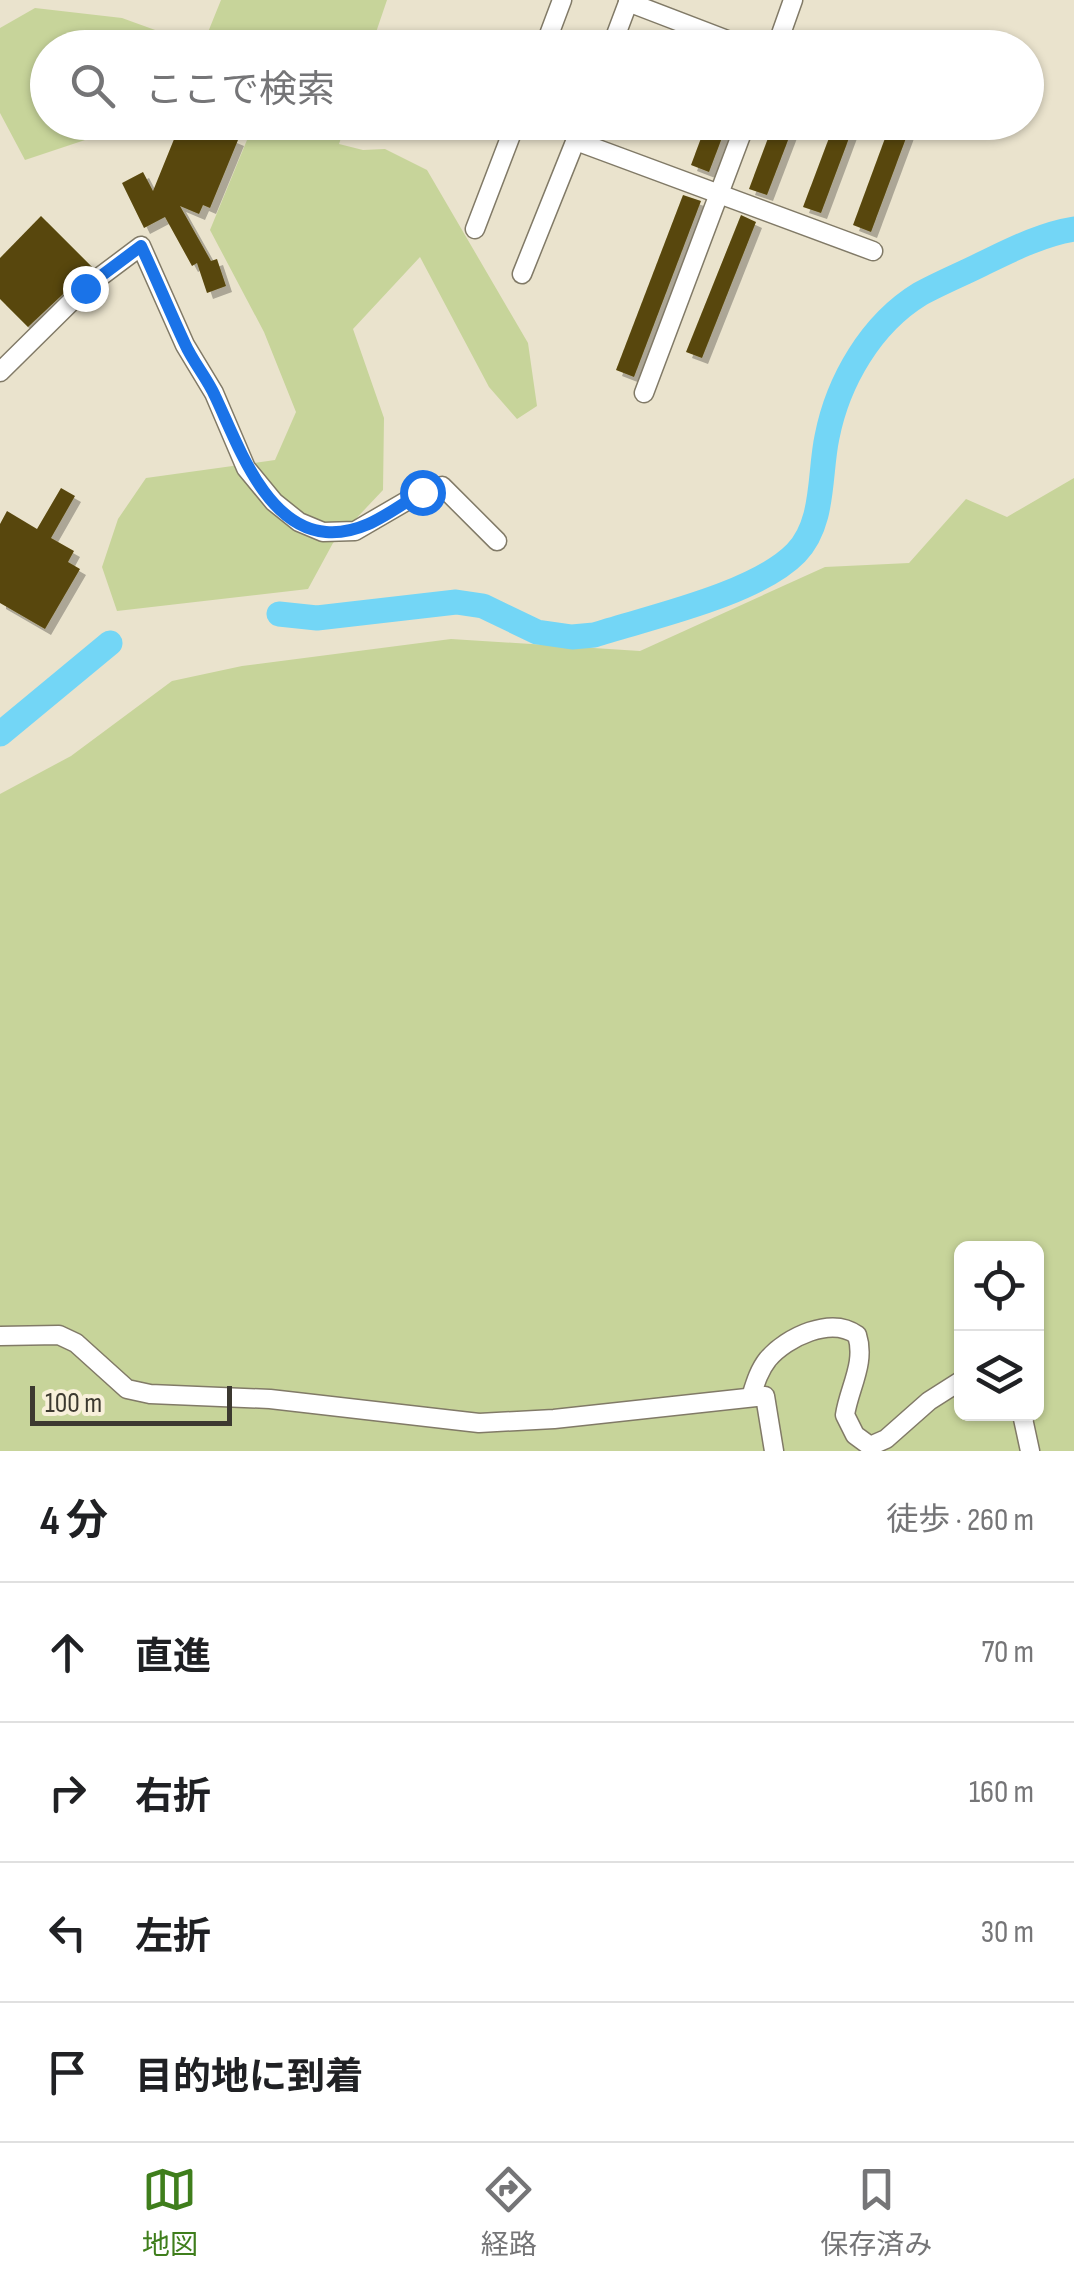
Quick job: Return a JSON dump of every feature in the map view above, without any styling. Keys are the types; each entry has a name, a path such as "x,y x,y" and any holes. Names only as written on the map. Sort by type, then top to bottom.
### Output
{"street":[{"path":"551,30 562,0"},
{"path":"782,30 793,0"},
{"path":"618,30 629,1 702,30"},
{"path":"475,229 509,140"},
{"path":"644,393 739,140"},
{"path":"522,274 576,141 873,251"},
{"path":"0,372 85,288 141,246 185,345 214,393 246,468 274,502 299,522 323,532 355,531 422,492 442,486 497,541"},
{"path":"751,1397 766,1362 779,1348 824,1329 844,1328 857,1336 859,1367 845,1415 848,1427 870,1446 886,1440 929,1401 954,1385"},
{"path":"0,1336 59,1335 76,1344 126,1389 150,1394 270,1398 479,1423 767,1398 774,1451"},
{"path":"1024,1421 1030,1451"}],"green space":[{"path":"221,0 387,0 377,30 209,30"},
{"path":"35,8 122,18 155,30 30,30 30,140 85,140 25,160 0,113 0,28"},
{"path":"247,140 340,140 339,144 363,150 385,149 427,170 528,343 537,406 517,419 489,387 420,257 353,329 384,418 383,490 333,543 308,589 117,611 102,567 118,519 146,478 275,460 296,412 264,332 210,230"},
{"path":"1074,478 1074,1451 0,1451 0,794 71,756 172,681 242,666 451,639 640,651 825,567 909,563 966,499 1007,517"}],"building":[{"path":"174,140 238,140 210,208 203,205 199,214 180,206 211,261 217,259 226,286 207,293 197,263 192,266 165,217 144,228 122,183 143,172 153,191"},
{"path":"700,140 721,140 709,172 691,165"},
{"path":"767,140 788,140 767,195 749,189"},
{"path":"828,140 848,140 821,213 803,207"},
{"path":"884,140 905,140 871,232 853,225"},
{"path":"683,195 701,201 634,377 616,370"},
{"path":"741,215 756,222 702,358 686,352"},
{"path":"41,216 92,267 28,327 0,299 0,258"},
{"path":"61,488 75,496 51,538 74,551 68,562 80,569 45,629 0,603 0,524 7,511 37,529"}],"waterway":[{"path":"279,614 317,618 456,602 483,606 537,632 572,637 594,635 672,612 756,581 778,568 805,541 816,513 827,437 839,395 859,356 886,321 935,286 1027,243 1074,229"},
{"path":"0,734 110,643"}],"route":[{"path":"85,288 141,246 185,345 214,393 246,468 274,502 299,522 323,532 355,531 422,492"}]}
